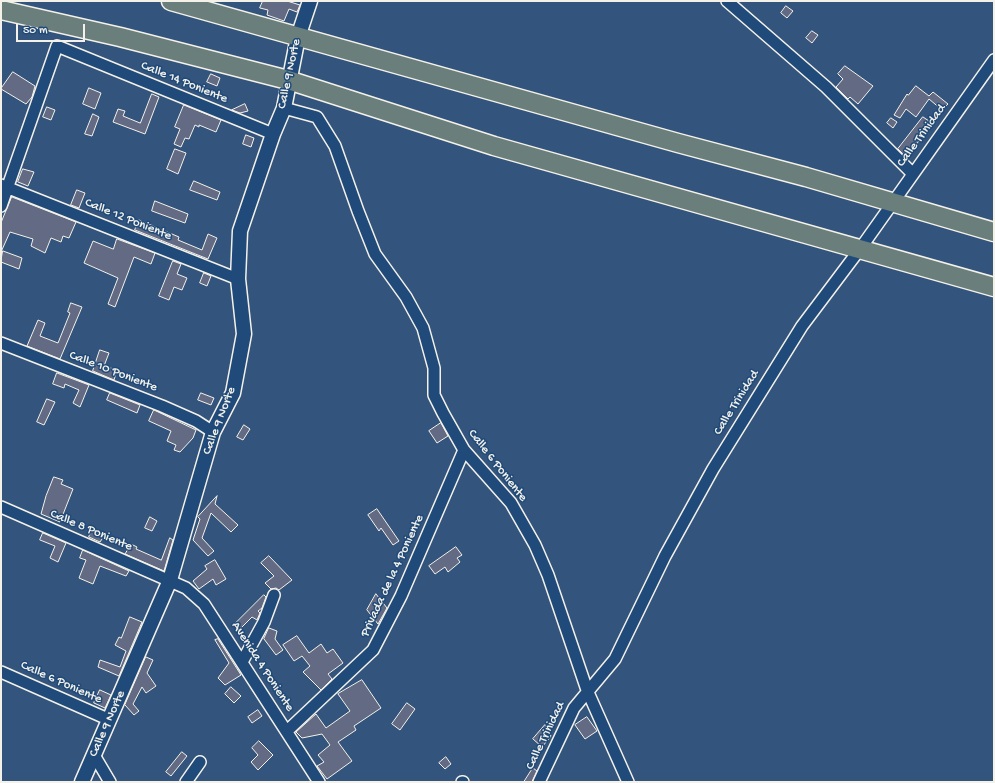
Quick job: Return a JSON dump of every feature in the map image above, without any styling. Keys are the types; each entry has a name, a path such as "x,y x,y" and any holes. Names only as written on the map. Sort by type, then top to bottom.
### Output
{"highway":[{"path":"171,1 893,202 994,232"},
{"path":"1,10 120,37 288,80 508,150 994,287"}],"street":[{"name":"Calle 9 Norte","path":"82,782 170,580 213,432 233,393 244,334 238,279 240,231 273,134 284,108 288,80 298,37 310,1"},
{"path":"727,1 826,87 912,173"},
{"name":"Calle 14 Poniente","path":"4,186 57,46 273,134"},
{"name":"Calle Trinidad","path":"539,782 574,708 615,659 665,556 717,462 802,326 860,249 912,173 994,60"},
{"name":"Calle 6 Poniente","path":"284,108 317,117 335,146 375,254 406,297 423,328 434,368 434,395 442,413 464,450 511,503 534,545 548,575 588,690 628,782"},
{"path":"1,206 4,186"},
{"name":"Calle 12 Poniente","path":"4,186 238,279"},
{"name":"Calle 10 Poniente","path":"1,343 162,406 196,421 213,432"},
{"name":"Privada de la 4 Poniente","path":"287,731 373,650 401,596 464,450"},
{"name":"Calle 8 Poniente","path":"1,507 170,580"},
{"name":"Avenida 4 Poniente","path":"170,580 186,588 204,604 319,782"},
{"path":"242,662 264,622 274,595"},
{"name":"Calle 6 Poniente","path":"1,672 110,720"},
{"path":"94,755 110,782"},
{"path":"186,782 200,762"}],"building":[{"path":"263,1 287,1 300,5 297,12 289,9 284,21 267,15 268,10 260,8"},
{"path":"786,6 793,11 787,18 781,13"},
{"path":"812,31 818,35 812,43 806,38"},
{"path":"845,66 873,86 858,104 850,97 848,99 836,87 843,79 838,74"},
{"path":"13,72 35,86 32,97 26,104 1,89"},
{"path":"211,74 220,78 217,86 207,82"},
{"path":"916,86 929,96 933,92 948,104 942,110 929,99 916,117 906,109 900,118 894,115 907,94 908,95"},
{"path":"89,88 101,93 95,109 83,104"},
{"path":"152,94 159,97 145,134 113,122 118,109 125,111 123,116 140,123"},
{"path":"245,104 248,111 240,113 232,110"},
{"path":"184,105 221,120 216,132 199,125 199,127 195,125 189,139 185,138 181,147 174,144 180,129 175,127"},
{"path":"47,107 55,110 51,120 43,117"},
{"path":"93,114 99,117 92,136 85,134"},
{"path":"923,117 929,121 924,127 927,129 907,158 898,149"},
{"path":"891,118 897,122 893,128 887,123"},
{"path":"246,135 254,138 251,147 243,144"},
{"path":"175,149 186,153 178,174 167,169"},
{"path":"23,169 34,172 28,186 18,182"},
{"path":"194,181 220,192 217,200 190,190"},
{"path":"77,190 85,193 79,208 71,205"},
{"path":"12,197 76,222 69,238 63,236 61,242 51,238 45,253 31,246 33,239 10,232 1,252 1,223"},
{"path":"155,201 188,214 185,223 152,211"},
{"path":"139,220 179,237 178,240 202,250 208,234 217,238 208,259 135,230"},
{"path":"117,239 155,253 151,264 134,257 115,307 108,304 118,278 84,263 93,241 113,249"},
{"path":"3,251 22,258 19,269 1,262"},
{"path":"173,261 181,264 177,274 187,278 182,290 174,287 169,300 159,296"},
{"path":"204,273 211,276 207,286 200,283"},
{"path":"71,303 82,307 60,359 27,346 38,320 45,323 40,336 58,343 70,313 68,312"},
{"path":"100,350 109,353 104,366 117,370 114,380 93,371"},
{"path":"57,373 89,385 80,407 73,403 79,390 65,384 64,388 53,384"},
{"path":"110,393 140,405 137,413 107,400"},
{"path":"201,393 214,398 211,405 198,400"},
{"path":"47,399 55,402 44,425 37,422"},
{"path":"154,410 196,430 193,438 180,452 174,450 176,445 167,441 171,431 149,421"},
{"path":"441,423 448,436 437,443 429,431"},
{"path":"244,425 250,429 243,440 237,437"},
{"path":"54,477 63,480 61,484 73,489 60,522 41,514 46,496"},
{"path":"217,496 215,504 238,525 231,532 211,513 202,538 214,551 208,556 193,540 200,519 198,517"},
{"path":"377,509 399,541 393,545 381,528 379,531 368,515"},
{"path":"150,517 157,521 152,531 145,528"},
{"path":"92,530 104,536 100,542 89,537"},
{"path":"43,533 66,543 58,562 50,558 55,546 40,540"},
{"path":"170,538 173,540 164,571 125,554 131,544 137,547 136,549 161,560"},
{"path":"456,547 462,555 457,558 460,562 448,572 445,567 435,574 429,566"},
{"path":"83,550 129,571 126,576 100,566 93,584 79,578 86,560 80,558"},
{"path":"269,556 292,580 279,590 276,588 271,589 265,583 274,576 261,563"},
{"path":"215,560 226,579 216,585 213,579 199,589 193,581 207,569 205,566"},
{"path":"376,594 387,608 378,624 367,610"},
{"path":"264,595 266,597 262,608 258,611 260,613 257,620 252,617 241,628 236,623"},
{"path":"130,617 142,622 119,676 98,667 100,660 120,667 126,651 115,645 119,637 121,638"},
{"path":"269,628 277,631 275,639 283,650 276,655 264,639"},
{"path":"297,636 309,653 321,644 327,653 333,649 343,663 328,674 332,679 321,690 303,672 310,666 302,656 294,661 283,645"},
{"path":"218,639 241,675 225,685 218,678 229,663 215,640"},
{"path":"146,657 153,660 147,673 156,686 146,693 142,687 133,704 139,711 134,715 125,705"},
{"path":"362,680 381,708 354,726 356,730 338,742 352,761 327,779 317,766 324,762 318,755 330,745 322,734 302,738 296,732 316,714 326,728 350,711 338,694"},
{"path":"231,687 241,696 234,703 225,694"},
{"path":"100,690 111,695 105,708 94,703"},
{"path":"407,703 415,709 400,730 392,724"},
{"path":"258,710 262,716 252,723 248,717"},
{"path":"587,717 597,731 585,739 575,725"},
{"path":"545,725 551,736 542,747 533,739"},
{"path":"259,741 273,755 258,770 251,762 258,755 252,748"},
{"path":"182,752 187,756 171,776 166,772"},
{"path":"446,757 451,764 445,769 439,763"},
{"path":"533,768 537,771 532,782 524,782"}]}
